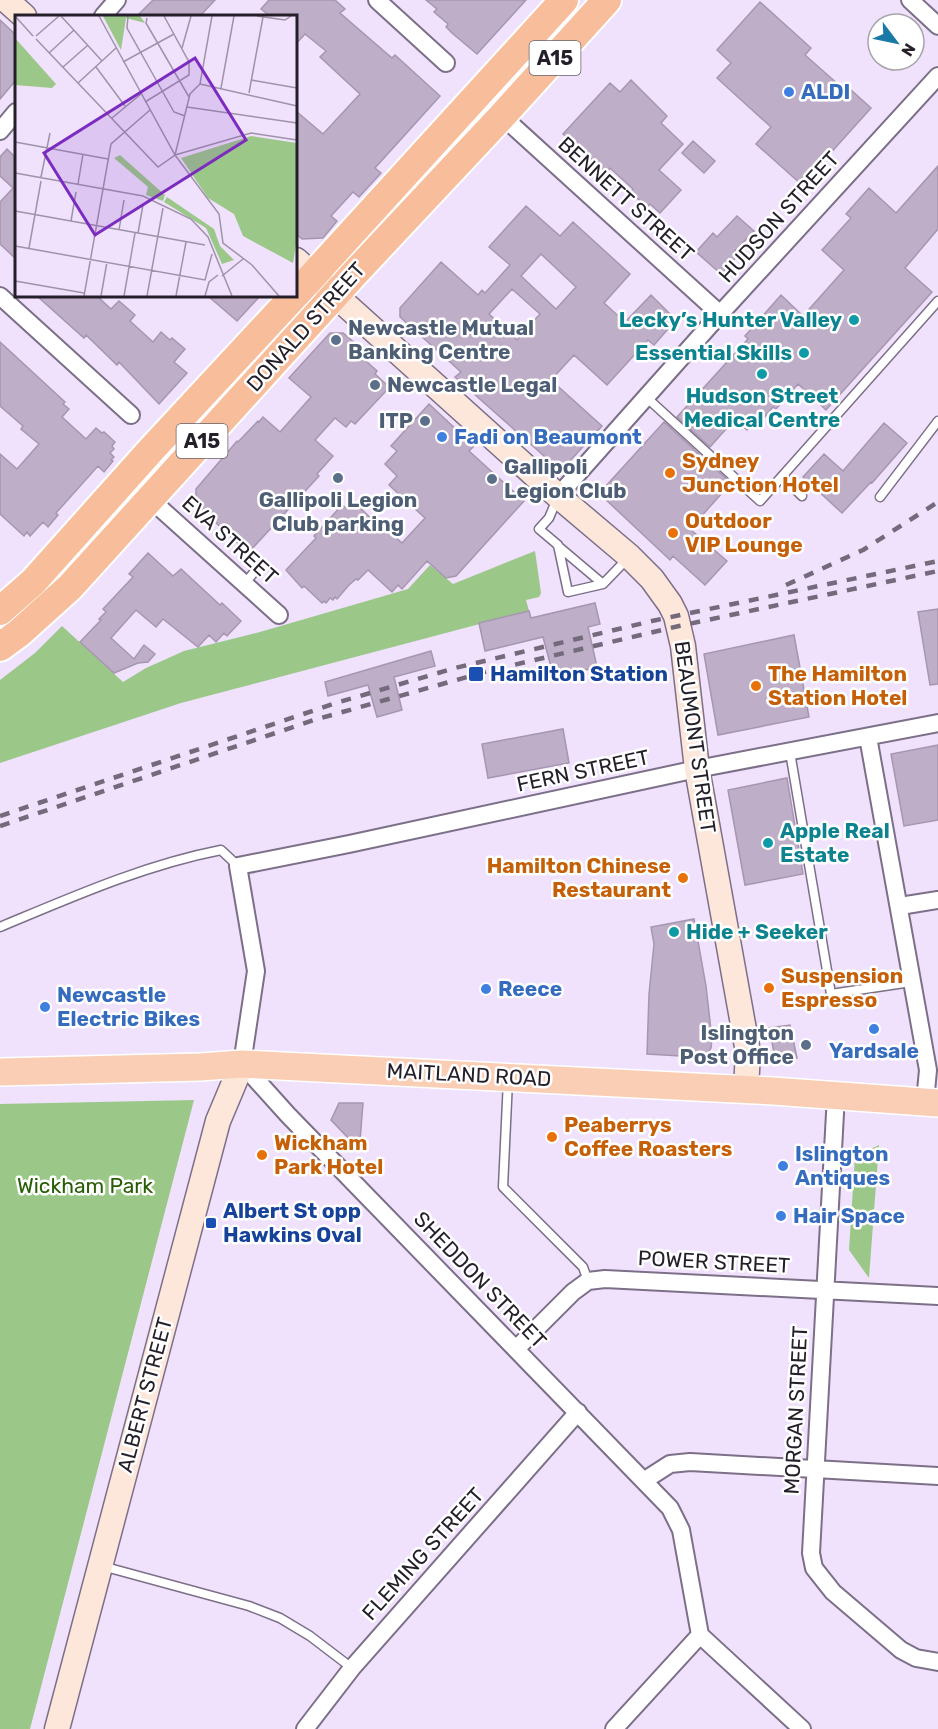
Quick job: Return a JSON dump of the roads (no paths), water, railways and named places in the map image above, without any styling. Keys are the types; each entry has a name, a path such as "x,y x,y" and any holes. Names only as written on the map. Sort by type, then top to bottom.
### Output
{"highway":[{"name":"DONALD STREET","path":"299,281 564,0"},
{"name":"DONALD STREET","path":"0,647 70,587 607,0"},
{"name":"DONALD STREET","path":"0,611 33,582 285,297"}],"main road":[{"path":"6,0 23,15"},
{"name":"BEAUMONT STREET","path":"299,281 334,296 558,496 629,556 661,591 676,616 683,646 697,769 748,1052 746,1089"},
{"name":"MAITLAND ROAD","path":"0,1072 242,1064 746,1089 931,1102"},
{"name":"ALBERT STREET","path":"57,1729 218,1121 242,1064"}],"street":[{"path":"104,15 117,0"},
{"path":"377,0 446,63"},
{"path":"910,0 938,26"},
{"name":"HUDSON STREET","path":"558,496 720,314 938,76"},
{"path":"0,131 15,113"},
{"name":"BENNETT STREET","path":"502,116 720,314"},
{"path":"0,296 131,415"},
{"name":"EVA STREET","path":"150,499 279,615"},
{"name":"FERN STREET","path":"238,866 697,769 938,723"},
{"path":"868,737 900,906 911,982 928,1070 931,1102"},
{"path":"238,866 256,971 242,1064"},
{"path":"900,906 938,900"},
{"name":"SHEDDON STREET","path":"242,1064 288,1115 670,1508 681,1530 700,1635"},
{"name":"MORGAN STREET","path":"836,1095 811,1553 814,1568 833,1592 901,1650 916,1658 938,1662"},
{"name":"POWER STREET","path":"588,1281 605,1279 938,1296"},
{"path":"516,1349 573,1292 588,1281"},
{"name":"FLEMING STREET","path":"305,1729 352,1668 579,1412"},
{"path":"645,1480 670,1464 690,1462 938,1476"},
{"path":"614,1729 700,1635 802,1729"}],"lane":[{"path":"646,397 760,501 938,301"},
{"path":"880,497 938,421"},
{"path":"782,476 802,496"},
{"path":"558,496 549,518 539,529 603,584"},
{"path":"558,545 568,592 603,584 629,556"},
{"path":"244,583 261,564"},
{"path":"790,752 831,994 911,982"},
{"path":"0,927 78,894 200,854 221,850 238,866"},
{"path":"508,1076 502,1187 583,1267 588,1281"},
{"path":"100,1565 249,1606 280,1618 310,1636 352,1668"}],"railway":[{"path":"786,585 863,550 938,502"},
{"path":"0,816 336,703 455,668 652,621 938,561"},
{"path":"0,826 314,720 492,670 679,626 938,571"}],"place":[{"name":"ALDI","path":"789,92"},
{"name":"Lecky’s Hunter Valley","path":"854,320"},
{"name":"Newcastle Mutual Banking Centre","path":"336,340"},
{"name":"Essential Skills","path":"804,353"},
{"name":"Hudson Street Medical Centre","path":"762,374"},
{"name":"Newcastle Legal","path":"375,385"},
{"name":"ITP","path":"425,421"},
{"name":"Fadi on Beaumont","path":"442,437"},
{"name":"Sydney Junction Hotel","path":"670,473"},
{"name":"Gallipoli Legion Club parking","path":"338,478"},
{"name":"Gallipoli Legion Club","path":"492,479"},
{"name":"Outdoor VIP Lounge","path":"673,533"},
{"name":"Hamilton Station","path":"476,674"},
{"name":"The Hamilton Station Hotel","path":"756,686"},
{"name":"Apple Real Estate","path":"768,843"},
{"name":"Hamilton Chinese Restaurant","path":"683,878"},
{"name":"Hide + Seeker","path":"674,932"},
{"name":"Suspension Espresso","path":"769,988"},
{"name":"Reece","path":"486,989"},
{"name":"Newcastle Electric Bikes","path":"45,1007"},
{"name":"Yardsale","path":"874,1029"},
{"name":"Islington Post Office","path":"806,1045"},
{"name":"Peaberrys Coffee Roasters","path":"552,1137"},
{"name":"Wickham Park Hotel","path":"262,1155"},
{"name":"Islington Antiques","path":"783,1166"},
{"name":"Hair Space","path":"781,1216"},
{"name":"Albert St opp Hawkins Oval","path":"211,1223"}],"park label":[{"name":"Wickham Park","path":"85,1186"}]}
